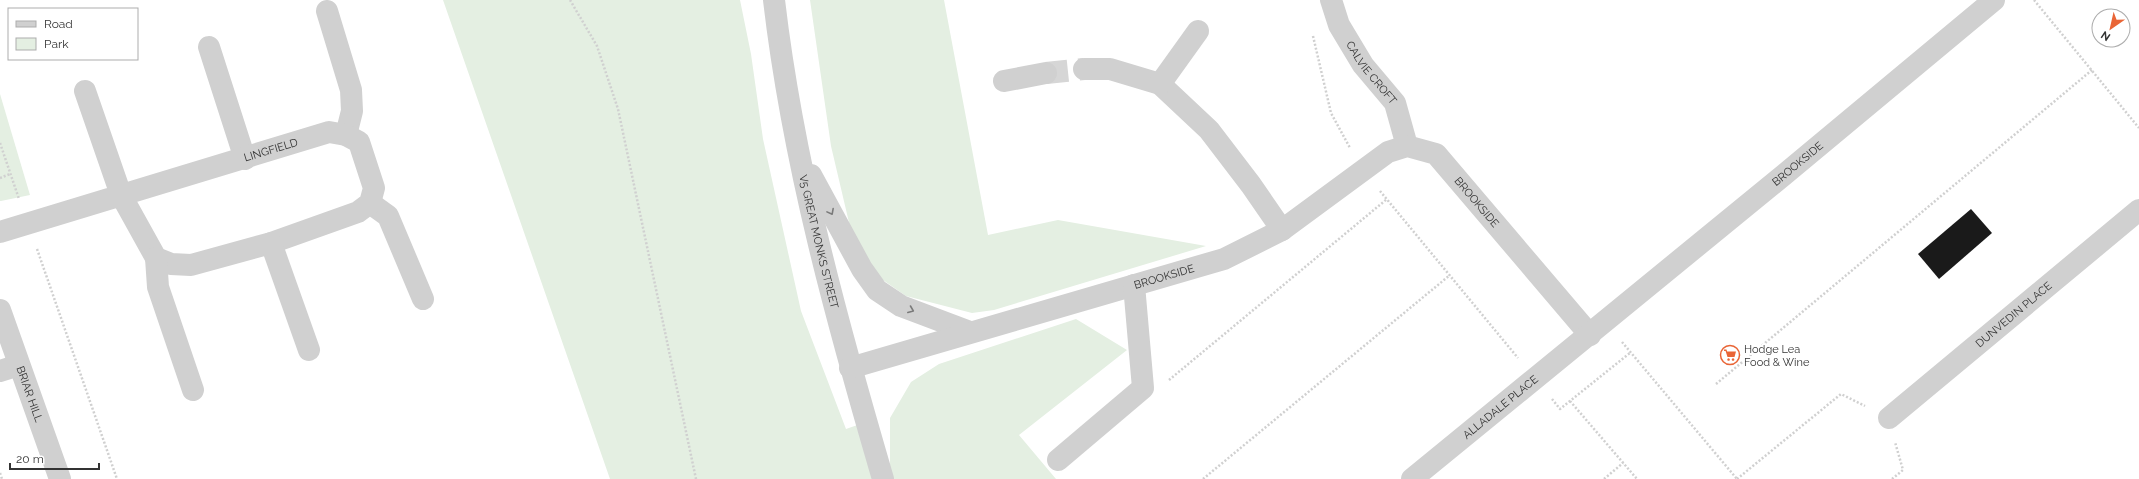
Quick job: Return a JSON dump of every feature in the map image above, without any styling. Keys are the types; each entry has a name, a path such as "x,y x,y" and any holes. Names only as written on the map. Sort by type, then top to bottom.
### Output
{"street":[{"path":"763,0 777,27"},
{"name":"V5 GREAT MONKS STREET","path":"774,0 777,27 799,153 824,266 850,368 883,479"},
{"name":"CALVIE CROFT","path":"1331,0 1339,25 1363,65 1395,103 1407,146"},
{"name":"BROOKSIDE","path":"850,368 1224,259 1282,230 1388,152 1407,146 1436,154 1597,328 1994,0"},
{"path":"156,258 171,264 191,265 271,243 358,212 370,202 374,188 359,142 346,134 352,111 351,90 327,11"},
{"path":"1160,84 1198,31"},
{"path":"209,47 245,159"},
{"path":"1084,69 1110,68 1160,84 1209,130 1251,184 1282,230"},
{"path":"1004,81 1046,73"},
{"path":"86,91 121,195 156,258 158,287 193,390"},
{"name":"LINGFIELD","path":"0,232 245,159 329,132 346,134"},
{"path":"799,153 862,269 877,290 901,306 970,332"},
{"path":"370,202 388,216 423,299"},
{"name":"DUNVEDIN PLACE","path":"1889,418 2139,210"},
{"path":"271,243 309,350"},
{"path":"1058,460 1143,388 1134,285"},
{"name":"BRIAR HILL","path":"0,310 10,368 60,479"},
{"name":"ALLADALE PLACE","path":"1412,479 1597,328"}],"path":[{"path":"570,0 597,46 618,109 696,479"},
{"path":"2034,0 2139,128"},
{"path":"1311,30 1331,113 1362,170 1560,409 1631,352"},
{"path":"1716,384 2092,70"},
{"path":"0,143 117,479"},
{"path":"0,178 10,174"},
{"path":"1143,388 1153,394 1387,199"},
{"path":"1203,479 1450,275"},
{"path":"1597,328 1631,352 1737,479 1841,394 1889,418 1903,470 1892,479"},
{"path":"1570,401 1636,479"},
{"path":"1604,479 1623,463"},
{"path":"0,473 2,479"}],"green space":[{"path":"443,0 740,0 751,54 763,139 801,311 846,429 866,422 883,479 610,479"},
{"path":"810,0 944,0 988,235 1058,220 1206,246 994,310 972,313 906,296 883,280 868,261 851,231 831,146"},
{"path":"0,94 30,195 1,201 0,201"},
{"path":"1076,319 1127,350 1019,435 1056,479 890,479 890,418 911,382 939,364"}],"building":[{"path":"1971,209 1992,233 1939,279 1918,254"}],"tunnel":[{"path":"1046,73 1084,69"}],"place":[{"name":"Hodge Lea Food & Wine","path":"1730,355"}]}
